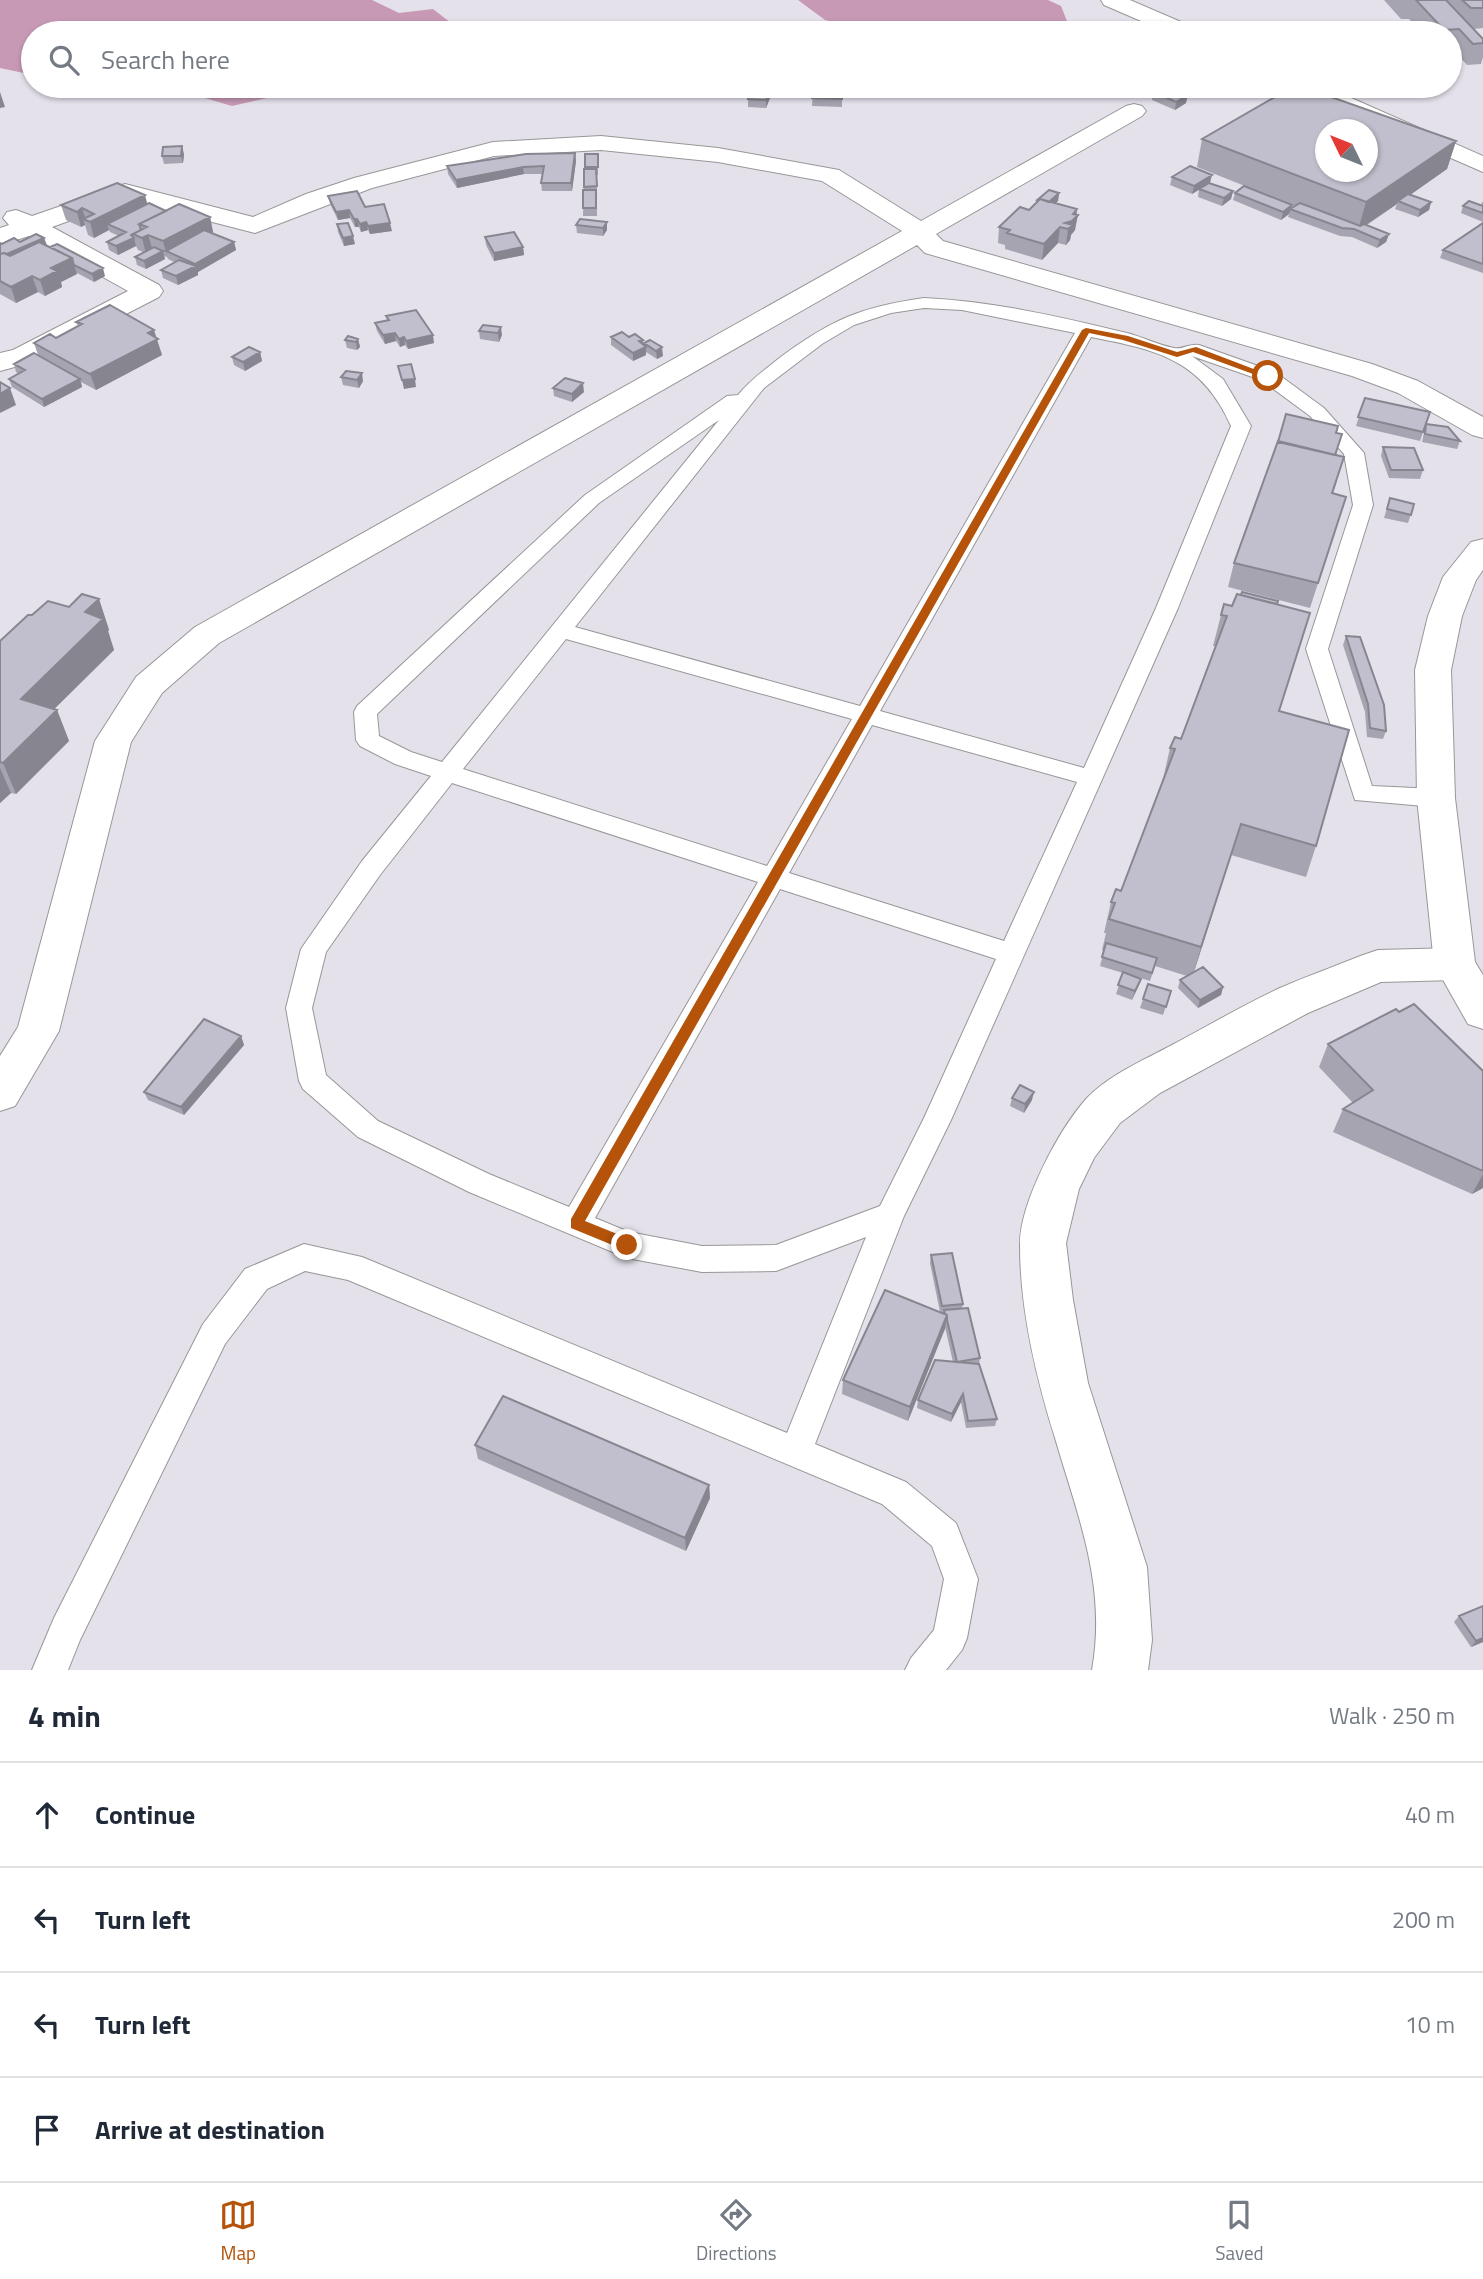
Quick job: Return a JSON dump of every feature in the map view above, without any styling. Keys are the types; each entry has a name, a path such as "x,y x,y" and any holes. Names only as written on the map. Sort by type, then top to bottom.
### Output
{"street":[{"path":"1112,0 1160,21"},
{"path":"1332,98 1483,165"},
{"path":"0,1093 38,1031 113,741 149,685 207,635 919,230 1134,111"},
{"path":"0,237 125,192 255,225 315,199 363,183 493,149 601,143 718,155 830,175 919,230 934,247 1362,370 1408,387 1483,429"},
{"path":"0,209 149,291 23,356 0,362"},
{"path":"1483,549 1460,578 1445,616 1433,670 1436,798 1455,964 1483,1012"},
{"path":"1120,1670 1125,1640 1120,1567 1063,1383 1049,1300 1043,1243 1056,1188 1078,1145 1104,1110 1145,1080 1293,1001 1378,966 1455,964"}],"lane":[{"path":"796,1452 890,1215 937,1120 1012,954 1167,608 1241,426 1226,391 1196,365 1177,355 1125,338 962,305 924,303 889,308 848,321 816,340 592,499 365,712 368,740 403,758 1012,954"},
{"path":"576,1223 1086,330"},
{"path":"1177,355 1193,349 1268,376 1317,412 1354,453 1363,505 1317,649 1363,794 1436,798"},
{"path":"757,384 370,869 314,949 299,1008 313,1081 368,1129 479,1183 627,1245 702,1259 776,1258 890,1215"},
{"path":"561,630 1091,778"},
{"path":"50,1670 66,1630 214,1334 256,1279 304,1257 351,1266 894,1493 944,1535 961,1579 950,1639 923,1670"}],"shaded area":[{"path":"0,0 372,0 399,13 433,9 449,21 21,21 21,72 0,68"},
{"path":"798,0 1048,0 1061,6 1067,21 829,21"},
{"path":"205,98 267,98 232,106"}],"building":[{"path":"1416,0 1446,0 1483,39 1483,43 1473,44 1462,32 1462,21 1436,21"},
{"path":"1462,0 1483,0 1483,8 1471,8"},
{"path":"1167,98 1183,98 1176,102"},
{"path":"1273,98 1334,98 1456,141 1366,202 1202,139"},
{"path":"182,146 181,156 162,156 163,147"},
{"path":"575,153 571,183 541,183 544,166 523,167 456,180 447,166 526,154"},
{"path":"585,154 598,154 598,167 585,167"},
{"path":"1190,166 1212,175 1194,186 1172,177"},
{"path":"584,169 596,169 597,186 584,187"},
{"path":"117,183 145,195 90,222 83,219 94,214 82,208 77,212 61,205"},
{"path":"1209,183 1233,191 1224,198 1199,189"},
{"path":"1244,186 1292,205 1283,212 1235,193"},
{"path":"583,190 596,190 596,208 583,208"},
{"path":"1049,190 1059,193 1049,202 1040,199 1036,201"},
{"path":"357,191 365,207 384,204 390,223 368,226 366,222 360,224 354,219 349,210 336,212 328,196"},
{"path":"1408,194 1431,202 1420,210 1398,201"},
{"path":"1040,199 1077,209 1073,214 1078,215 1065,223 1073,225 1068,229 1060,227 1044,244 1007,233 1010,230 999,227 1020,207 1029,210"},
{"path":"1469,201 1483,206 1483,213 1463,206"},
{"path":"149,203 166,211 139,224 141,230 131,235 134,238 116,246 107,242 126,232 107,224"},
{"path":"1300,203 1389,234 1380,240 1290,209"},
{"path":"179,204 210,217 163,241 148,235 142,238 133,234 147,227 139,224"},
{"path":"580,219 607,222 603,228 576,225"},
{"path":"348,223 353,236 343,238 337,224"},
{"path":"1483,223 1483,264 1443,250"},
{"path":"204,230 234,242 195,264 166,251"},
{"path":"514,232 523,247 494,253 485,237"},
{"path":"36,234 44,238 7,254 0,254 0,243 14,238 20,242"},
{"path":"39,242 72,258 51,268 57,271 40,280 32,276 11,287 0,281 0,254 10,256"},
{"path":"57,244 103,268 92,274 74,265 72,258 50,247"},
{"path":"154,247 163,251 144,261 135,257"},
{"path":"179,260 196,266 176,276 161,270"},
{"path":"110,305 154,330 148,333 158,339 90,374 34,343 50,334 56,338 82,324 76,322"},
{"path":"416,310 433,335 406,341 404,337 399,339 395,333 383,335 375,323 389,320 386,316"},
{"path":"483,325 501,327 498,333 479,331"},
{"path":"622,332 629,337 635,334 643,340 639,341 646,347 633,353 611,337"},
{"path":"348,336 358,339 356,342 345,340"},
{"path":"650,340 662,347 656,351 644,343"},
{"path":"249,347 260,352 243,362 232,357"},
{"path":"34,353 80,379 42,399 9,379 25,370 14,364"},
{"path":"411,364 415,379 402,380 398,366"},
{"path":"346,371 362,373 357,380 341,377"},
{"path":"565,378 583,383 572,394 553,388"},
{"path":"0,382 10,388 0,394"},
{"path":"1365,398 1430,412 1423,432 1358,417"},
{"path":"1286,414 1338,426 1336,433 1342,434 1335,455 1278,442"},
{"path":"1426,424 1448,427 1460,441 1425,434"},
{"path":"1278,441 1344,457 1332,493 1346,497 1318,583 1234,563"},
{"path":"1383,447 1414,448 1423,470 1391,470"},
{"path":"1390,498 1414,504 1411,515 1387,509"},
{"path":"1242,592 1278,601 1277,604 1241,595"},
{"path":"82,594 99,599 85,612 103,619 21,699 57,710 3,763 0,762 0,641 48,601 69,607"},
{"path":"1237,594 1310,613 1279,711 1349,730 1316,846 1241,824 1201,947 1109,919 1115,903 1111,902 1116,889 1121,891 1175,749 1170,748 1175,737 1181,739 1227,616 1221,615 1224,604 1232,606"},
{"path":"1346,636 1360,637 1384,705 1386,731 1370,728 1368,704"},
{"path":"1106,943 1157,958 1152,973 1102,957"},
{"path":"1203,967 1223,987 1200,1000 1180,980"},
{"path":"1123,972 1141,979 1135,991 1118,985"},
{"path":"1148,984 1171,991 1166,1007 1143,999"},
{"path":"1414,1004 1483,1071 1483,1171 1343,1109 1373,1090 1328,1044 1396,1009 1399,1012"},
{"path":"204,1019 241,1036 181,1107 144,1092"},
{"path":"1020,1085 1034,1092 1025,1104 1012,1098"},
{"path":"952,1253 963,1304 942,1306 931,1255"},
{"path":"885,1290 947,1315 910,1407 843,1380"},
{"path":"968,1308 980,1358 957,1362 944,1310"},
{"path":"935,1360 979,1364 997,1419 968,1421 963,1394 952,1414 918,1400"},
{"path":"503,1396 709,1485 685,1538 475,1445"},
{"path":"1483,1606 1483,1638 1476,1641 1459,1616"}],"route":[{"path":"627,1245 576,1223 1086,330 1125,338 1177,355 1193,349 1268,376"}]}
